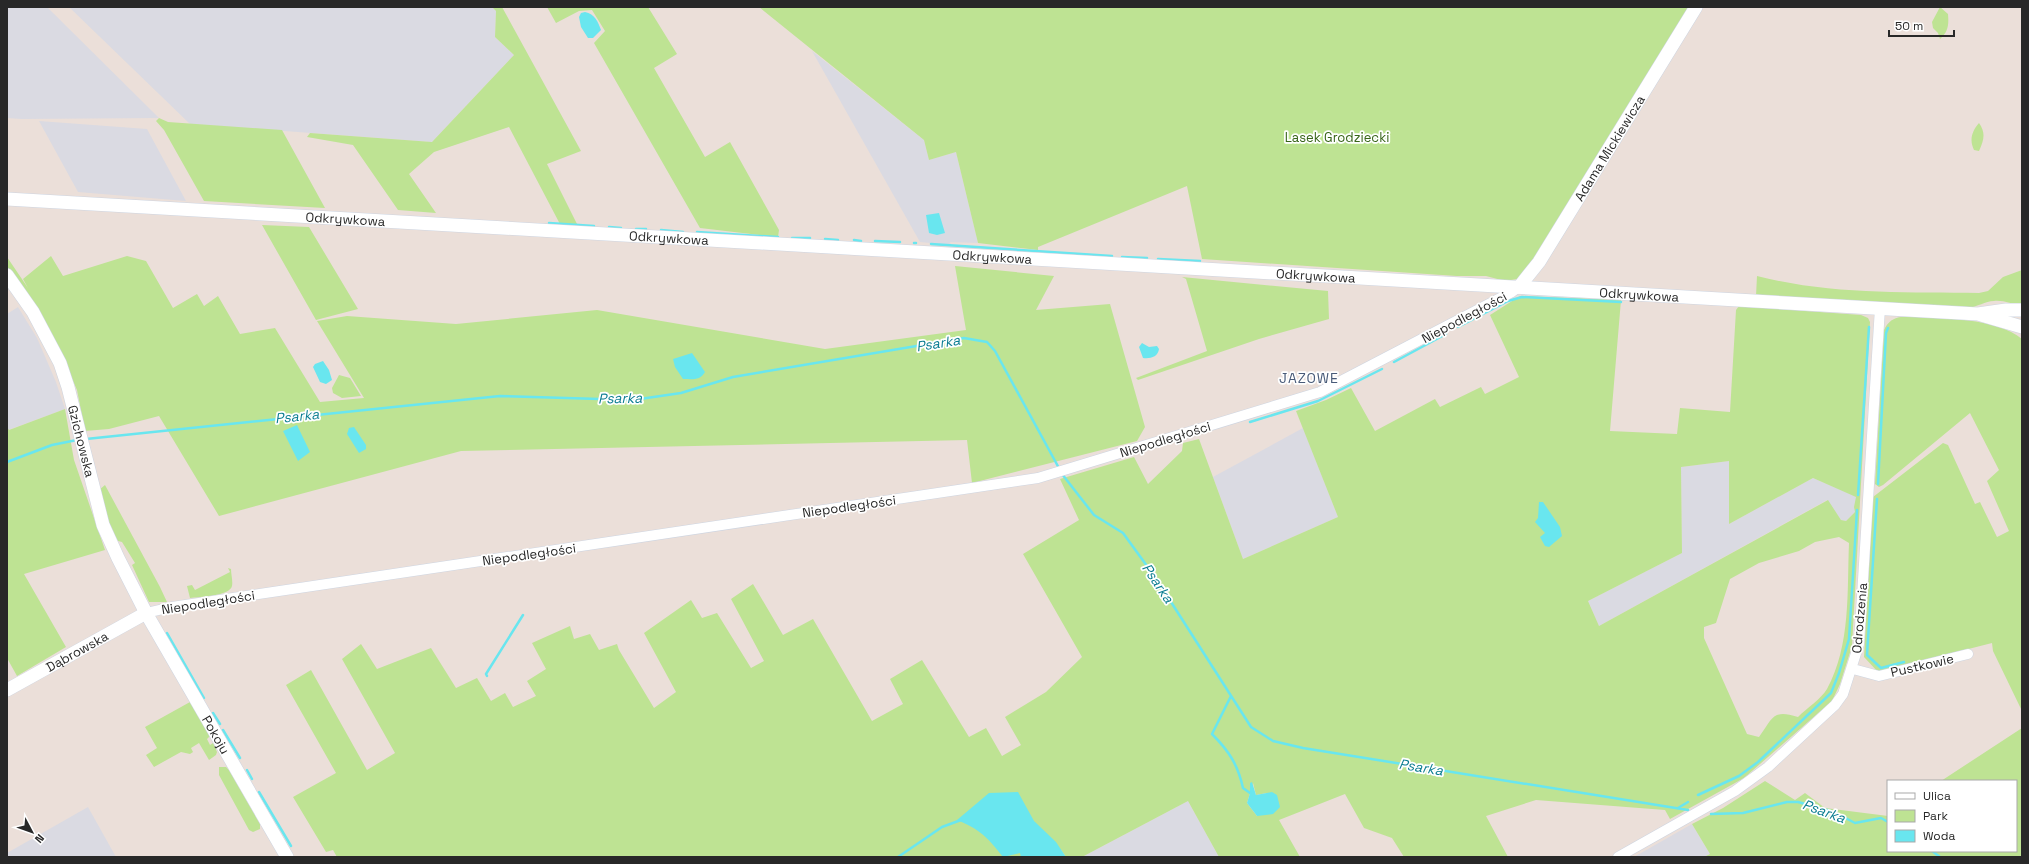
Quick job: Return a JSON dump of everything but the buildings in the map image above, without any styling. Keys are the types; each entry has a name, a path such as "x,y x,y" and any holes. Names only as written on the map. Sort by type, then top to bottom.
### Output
{"street":[{"name":"Adama Mickiewicza","path":"1519,287 1539,262 1696,7"},
{"name":"Odkrywkowa","path":"7,199 1978,314 2006,310 2022,310"},
{"name":"Gzichowska","path":"7,276 33,312 60,363 78,424 103,525 146,613"},
{"name":"Niepodległości","path":"146,613 172,607 1038,478 1320,392 1361,372 1519,287"},
{"name":"Odrodzenia","path":"1618,857 1686,819 1755,777 1831,710 1843,694 1859,644 1880,308"},
{"name":"Odkrywkowa","path":"1978,314 2019,328"},
{"name":"Dąbrowska","path":"7,690 146,613"},
{"name":"Pokoju","path":"146,613 287,857"},
{"name":"Pustkowie","path":"1852,669 1879,676 1968,654"}],"shaded area":[{"path":"7,7 47,7 159,118 7,118"},
{"path":"69,7 492,7 496,11 495,37 514,55 432,142 190,124"},
{"path":"812,51 924,140 929,160 956,152 978,243 950,242 951,245 920,242"},
{"path":"39,121 147,129 186,201 78,192"},
{"path":"18,307 37,338 56,382 65,409 8,430 7,314"},
{"path":"1303,428 1338,517 1243,559 1213,477"},
{"path":"1729,461 1729,524 1813,478 1857,497 1855,512 1846,521 1841,520 1827,500 1599,626 1588,601 1682,553 1681,467"},
{"path":"1188,801 1219,857 1082,857"},
{"path":"88,807 116,857 7,857 7,853"},
{"path":"1692,824 1710,854 1704,857 1634,857"}],"green space":[{"path":"492,7 502,7 581,151 547,164 579,228 561,226 509,127 434,152 409,174 436,213 398,210 353,145 307,137 310,133 432,142 514,55 495,37 496,11"},
{"path":"547,7 648,7 677,54 654,68 705,157 730,142 779,230 778,237 700,228 594,43 605,31 592,10 579,11 556,23"},
{"name":"Lasek Grodziecki","path":"759,7 1693,7 1532,263 1517,279 1505,281 1486,276 1457,276 1202,259 1187,186 1038,247 1038,250 978,243 956,152 929,160 924,140"},
{"path":"1940,7 1948,14 1948,22 1946,31 1940,39 1938,33 1933,28 1932,22"},
{"path":"159,118 168,122 282,130 325,208 204,201 164,130 156,121"},
{"path":"1979,123 1983,130 1984,137 1979,151 1974,150 1972,146 1972,139 1973,132"},
{"path":"262,225 309,227 358,309 316,320"},
{"path":"51,256 63,276 127,256 146,261 173,308 197,294 204,306 218,296 240,334 275,328 320,402 364,398 317,321 347,316 456,324 597,310 825,349 966,330 955,266 1054,276 1036,310 1110,304 1145,427 1137,441 972,483 967,440 461,451 219,516 159,416 109,429 85,431 77,390 49,328 7,268 7,257 28,288 23,279"},
{"path":"2022,270 2022,306 1991,301 1967,308 1756,296 1757,276 1812,287 1895,292 1979,293 1988,291 2003,277"},
{"path":"1182,277 1328,291 1329,319 1259,339 1138,380 1136,378 1207,351 1186,279"},
{"path":"1520,296 1621,300 1610,431 1677,434 1680,408 1730,412 1736,310 1739,306 1861,315 1868,318 1870,322 1852,646 1840,684 1832,701 1744,778 1670,819 1665,810 1536,800 1486,816 1508,857 1404,857 1392,838 1364,828 1345,794 1279,820 1300,857 1219,857 1188,801 1082,857 1066,857 1061,850 1034,857 337,857 333,850 326,852 293,797 336,773 286,685 311,670 367,770 395,753 342,659 361,644 377,669 431,648 456,688 477,678 491,701 505,693 513,707 536,696 527,681 546,669 532,643 570,626 574,639 590,634 599,650 617,644 619,650 654,708 676,692 644,633 691,600 702,618 717,613 751,668 764,661 731,599 753,584 783,635 813,619 872,721 903,704 890,679 922,660 969,737 986,728 1002,756 1021,745 1005,717 1046,692 1082,657 1023,554 1079,520 1060,479 1134,457 1148,484 1182,451 1183,443 1199,439 1243,559 1338,517 1296,411 1326,400 1351,388 1375,431 1435,399 1440,407 1481,387 1485,394 1519,377 1490,315","holes":["1729,461 1729,524 1813,478 1856,497 1854,507 1855,512 1846,521 1841,520 1828,500 1599,626 1588,601 1682,553 1681,467","1839,537 1849,543 1846,618 1844,636 1835,672 1824,693 1798,717 1783,714 1778,715 1771,720 1759,737 1747,734 1704,638 1704,627 1716,623 1730,579 1759,563 1799,551 1815,542","1253,783 1256,795 1267,793 1257,816 1247,803"]},
{"path":"1909,316 1968,320 1984,323 2011,332 2022,339 2022,711 1993,651 1992,643 1878,672 1864,657 1873,497 1943,443 1948,445 1975,504 1980,502 1997,537 2009,531 1987,481 1999,470 1970,413 1883,485 1879,487 1875,484 1884,330 1886,326 1894,319"},
{"path":"339,375 350,378 361,396 342,398 333,393 332,388"},
{"path":"65,409 74,460 105,550 24,574 66,647 17,676 7,658 7,427 9,430"},
{"path":"105,485 167,602 149,602 132,565 135,563 122,542 118,541 110,529 99,490"},
{"path":"228,568 231,569 232,586 230,589 220,594 190,598 187,586 192,585 195,590 230,572"},
{"path":"190,702 210,736 207,739 210,745 213,743 217,752 216,755 209,760 199,743 191,748 193,752 190,754 181,752 154,767 146,755 157,748 145,727"},
{"path":"2022,728 2022,857 1704,857 1710,854 1692,824 1723,808 1765,781 1795,800 1805,793 1825,808 1887,816 1887,852 2017,852 2017,780 1943,780"},
{"path":"219,767 226,767 229,770 260,824 260,829 253,832 249,830 219,775"}],"water":[{"path":"585,12 594,16 601,30 593,38 588,38 581,27 579,17 581,13"},
{"path":"939,213 945,233 937,235 929,233 926,215"},
{"path":"1142,343 1149,347 1157,346 1159,349 1157,354 1151,358 1143,358 1139,347"},
{"path":"692,353 705,372 698,378 683,379 675,367 673,359"},
{"path":"323,361 329,370 332,380 326,384 320,382 313,367 315,364"},
{"path":"297,425 310,452 298,461 283,431"},
{"path":"354,427 366,445 366,449 359,453 347,434 349,428"},
{"path":"1539,502 1543,502 1560,527 1562,536 1549,547 1545,546 1540,537 1545,533 1535,522 1538,518"},
{"path":"1252,782 1256,795 1272,792 1277,795 1280,807 1273,814 1257,816 1247,803 1250,793 1250,783"},
{"path":"1018,792 1034,821 1056,842 1066,857 1021,857 1020,853 1003,857 993,844 983,835 972,827 957,820 989,793"}],"waterway":[{"path":"549,223 594,226"},
{"path":"609,227 621,228"},
{"path":"636,229 646,229"},
{"path":"661,230 683,232"},
{"path":"697,232 778,237"},
{"path":"792,238 810,238"},
{"path":"825,239 838,240"},
{"path":"854,240 861,241"},
{"path":"875,241 900,242"},
{"path":"931,244 1112,256"},
{"path":"1122,257 1147,258"},
{"path":"1158,259 1200,261"},
{"path":"1458,327 1508,301 1522,297 1621,302"},
{"path":"1858,495 1869,327"},
{"path":"1878,484 1886,333 1888,328"},
{"path":"1394,362 1446,334"},
{"name":"Psarka","path":"86,439 500,396 633,400 681,393 733,377 964,338 987,342 995,351 1060,470"},
{"path":"1250,422 1318,401 1382,369"},
{"name":"Psarka","path":"7,462 52,445 77,440"},
{"name":"Psarka","path":"1062,474 1094,515 1123,533 1155,577 1251,727 1273,741 1303,748 1688,810"},
{"path":"1877,499 1867,655 1881,668 1904,662"},
{"path":"1698,795 1739,776 1758,762 1831,693 1839,673 1849,639 1857,510"},
{"path":"487,676 486,674 523,615"},
{"path":"167,633 204,698"},
{"path":"1231,696 1212,734 1232,759 1243,788 1250,793"},
{"path":"213,713 220,724"},
{"path":"223,730 240,758"},
{"path":"247,770 252,779"},
{"path":"259,792 291,846"},
{"path":"1678,808 1688,802"},
{"name":"Psarka","path":"1711,814 1743,813 1787,802 1798,802 1834,812 1855,823 1881,818 1887,821"},
{"path":"898,857 942,827 961,820"},
{"name":"Psarka","path":"1933,852 1940,857"}],"district":[{"name":"JAZOWE","path":"1309,378"}]}
